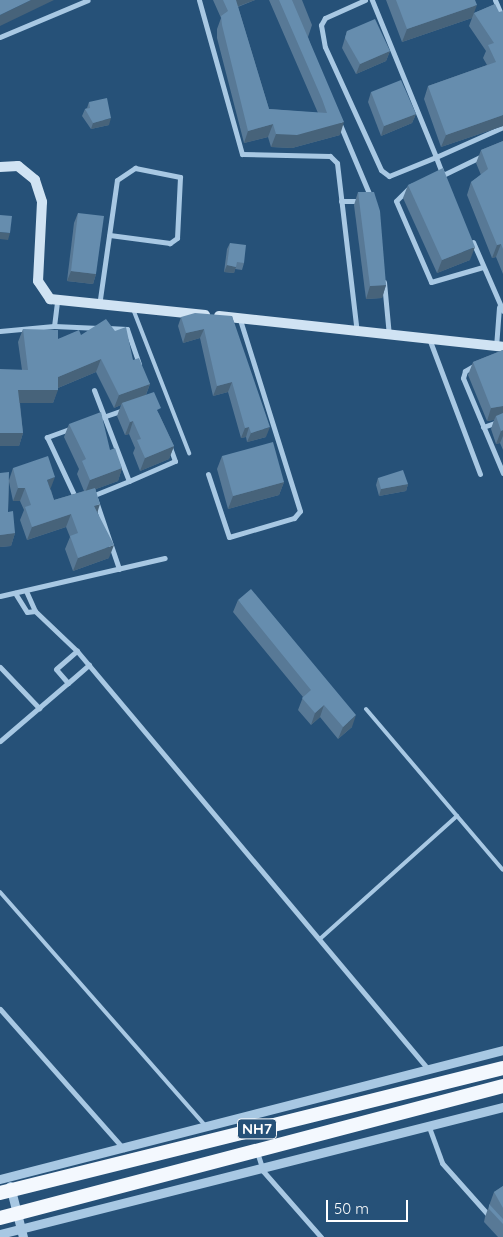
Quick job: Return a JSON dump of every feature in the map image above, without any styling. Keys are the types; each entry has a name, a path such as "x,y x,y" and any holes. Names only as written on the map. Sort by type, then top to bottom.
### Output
{"highway":[{"name":"NH7","path":"6,1192 503,1068"},
{"name":"NH7","path":"0,1218 17,1216 503,1086"}],"main road":[{"path":"0,167 18,166 35,180 42,202 38,280 44,294 57,302 239,318 357,333 499,347"}],"street":[{"path":"0,37 88,0"},
{"path":"199,0 242,154 330,156 337,163 357,333"},
{"path":"365,0 325,18 321,25 325,47 381,170 389,176 403,174 503,127"},
{"path":"372,0 447,180"},
{"path":"495,0 503,20"},
{"path":"337,117 375,209"},
{"path":"436,175 494,150"},
{"path":"99,306 117,180 123,173 135,168 180,177 177,238 170,243 110,235"},
{"path":"420,182 404,189 396,201 426,276 431,282 483,267"},
{"path":"341,201 373,202"},
{"path":"468,232 502,308 499,347"},
{"path":"383,269 389,336"},
{"path":"54,326 57,302"},
{"path":"208,474 229,537 294,518 300,511 239,318"},
{"path":"0,331 54,326 127,329 143,374"},
{"path":"430,341 480,474"},
{"path":"484,362 465,371 463,378 503,473"},
{"path":"94,390 130,480"},
{"path":"96,420 136,405"},
{"path":"483,427 503,420"},
{"path":"80,425 47,437 76,500 94,495 175,461 165,434"},
{"path":"94,495 119,569"},
{"path":"0,596 165,558"},
{"path":"26,591 35,611 77,651 321,938 428,1069"},
{"path":"15,593 27,612 35,611"},
{"path":"68,683 56,669 77,651"},
{"path":"0,741 89,665"},
{"path":"0,667 39,708"},
{"path":"0,1010 124,1149"},
{"path":"22,1234 17,1216 6,1192 4,1178 207,1128 503,1050"},
{"path":"0,1234 22,1234 503,1107"},
{"path":"429,1127 442,1163 497,1225"},
{"path":"257,1151 263,1171 320,1237"}],"lane":[{"path":"133,309 189,453"},
{"path":"366,710 503,870"},
{"path":"321,938 457,816"},
{"path":"0,892 207,1128"}],"building":[{"path":"0,0 31,0 0,15"},
{"path":"223,0 236,0 269,109 327,113 279,0 292,0 344,122 297,135 276,134 273,124 248,131 222,25 221,16 228,11"},
{"path":"396,0 475,0 477,5 407,29"},
{"path":"495,4 499,12 503,11 503,115 446,135 428,86 496,62 488,45 494,43 474,13"},
{"path":"375,19 390,51 360,64 345,38 347,31"},
{"path":"401,80 416,114 384,126 371,92"},
{"path":"107,98 111,118 93,123 85,109 90,108 89,102"},
{"path":"503,141 503,249 501,244 497,245 471,182 488,169 481,150"},
{"path":"443,168 475,247 442,260 408,185"},
{"path":"358,192 374,192 380,211 386,285 370,286"},
{"path":"78,213 104,216 96,274 71,271"},
{"path":"0,215 12,216 10,233 0,232"},
{"path":"230,243 246,245 244,263 237,262 236,267 227,265"},
{"path":"195,313 232,316 270,427 251,433 249,427 245,428 232,382 217,386 204,329 186,333 181,317"},
{"path":"106,319 115,331 126,327 133,360 139,358 150,384 119,395 101,359 58,377 58,390 18,390 23,433 0,433 0,369 28,370 23,329 58,330 58,339 79,330 81,335"},
{"path":"503,350 503,406 491,408 473,362"},
{"path":"154,392 161,408 157,410 174,446 145,458 137,440 141,439 133,421 130,422 122,403"},
{"path":"101,412 110,450 115,448 122,468 90,480 82,461 86,459 69,424"},
{"path":"503,413 503,430 501,431 496,416"},
{"path":"273,442 284,482 233,496 222,456"},
{"path":"48,456 55,477 47,480 54,500 95,488 100,504 94,506 114,545 78,558 70,536 78,533 71,514 32,527 25,507 31,505 25,488 18,488 13,468"},
{"path":"403,470 408,484 381,489 378,478"},
{"path":"9,472 8,512 13,511 15,533 0,535 0,473"},
{"path":"251,589 356,715 343,727 324,705 315,713 302,698 311,690 238,600"},
{"path":"503,1186 503,1208 494,1192"},
{"path":"489,1204 503,1219 503,1224 489,1209"}]}
